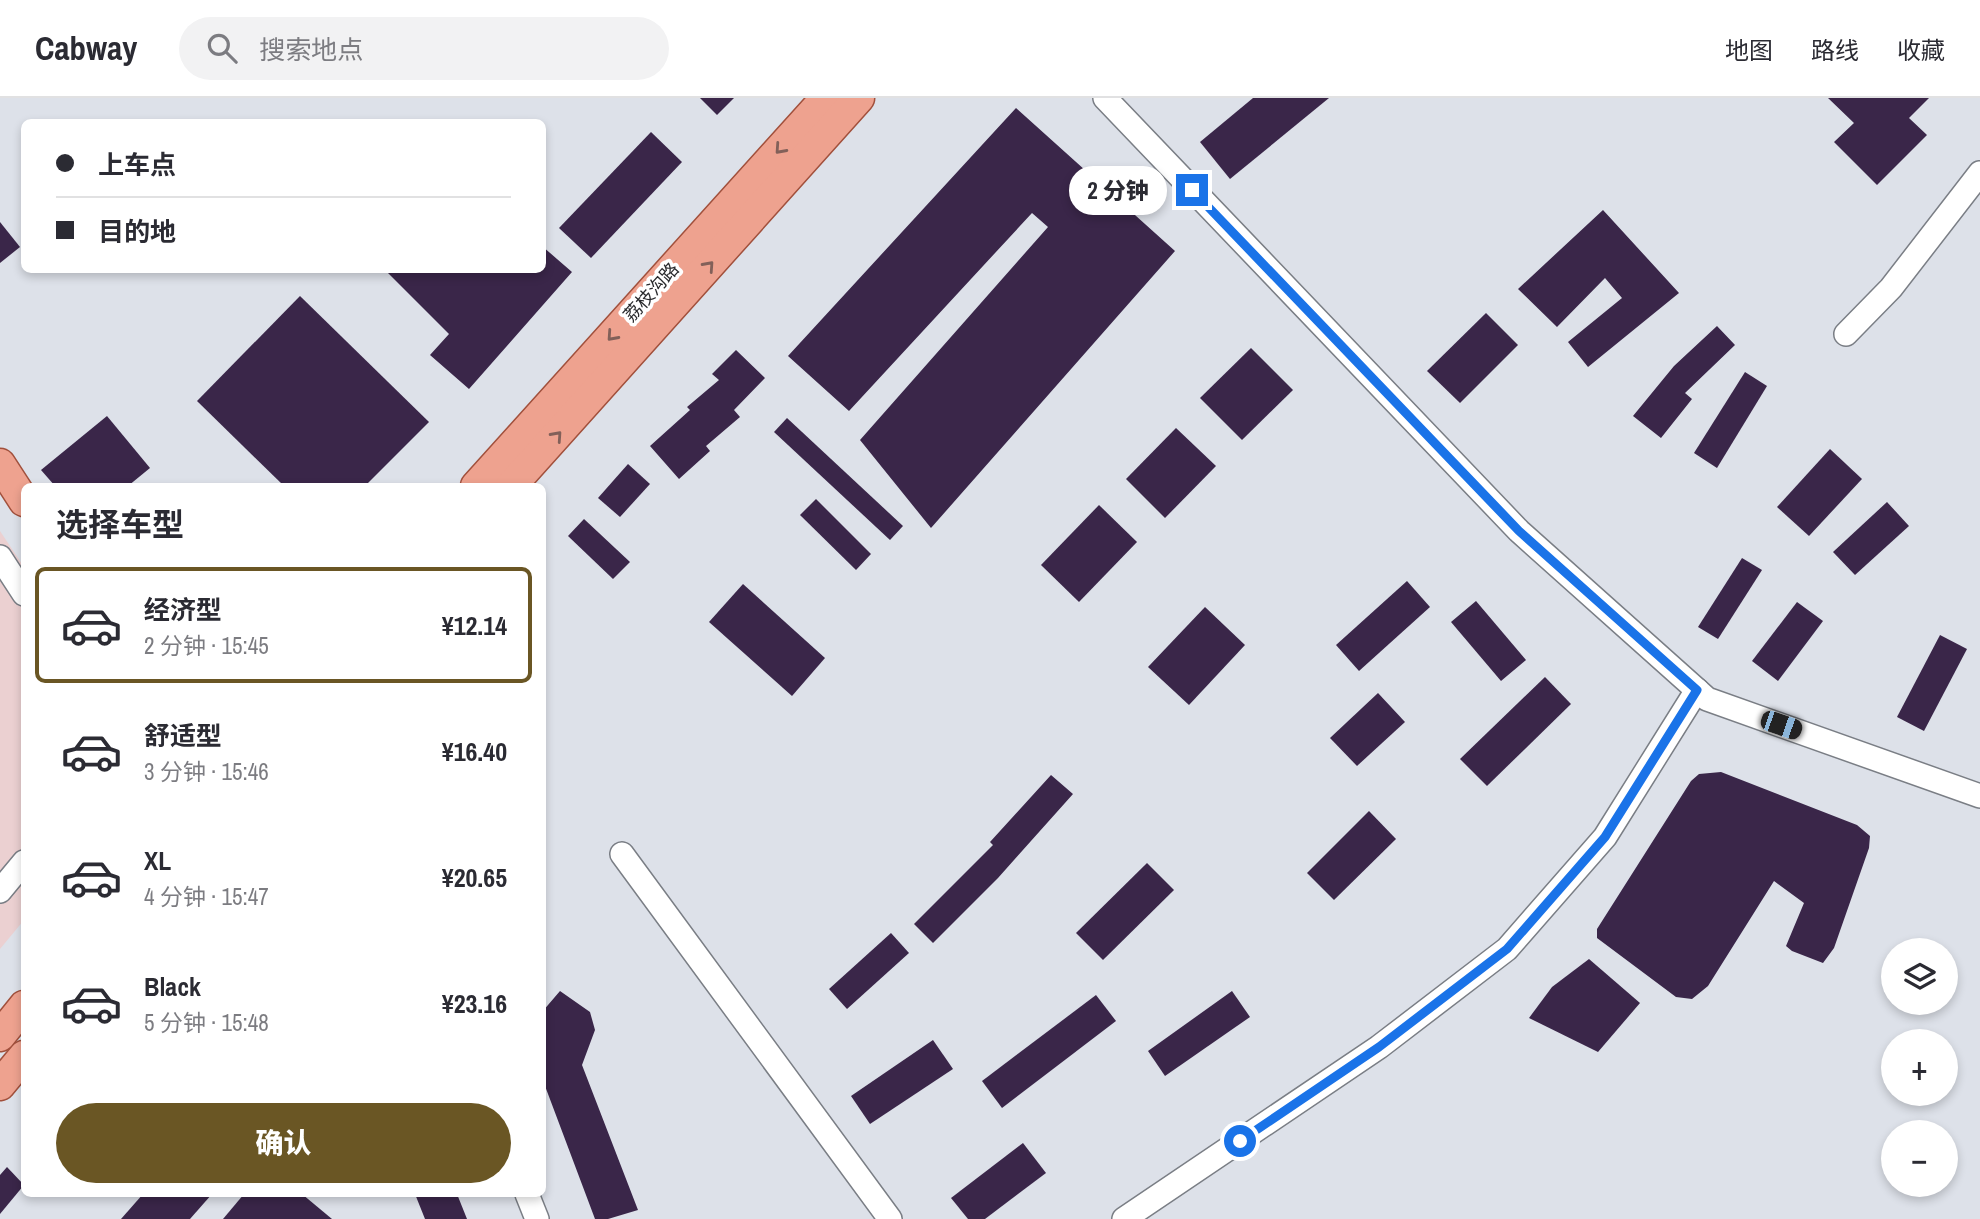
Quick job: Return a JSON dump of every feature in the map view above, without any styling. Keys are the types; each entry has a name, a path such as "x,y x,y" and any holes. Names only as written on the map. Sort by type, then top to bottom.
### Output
{"main road":[{"name":"荔枝沟路","path":"479,483 826,98"},
{"name":"荔枝沟路","path":"514,483 859,98"},
{"path":"0,464 21,496"},
{"path":"0,1036 21,1010"},
{"path":"0,1085 21,1060"}],"street":[{"path":"1105,98 1519,531 1707,699 1980,796"},
{"path":"1846,334 1891,288 1980,173"},
{"path":"0,557 21,589"},
{"path":"1124,1219 1379,1047 1507,949 1605,837 1697,690"},
{"path":"622,854 890,1219"},
{"path":"0,891 21,866"},
{"path":"528,1197 537,1219"}],"shaded area":[{"path":"0,531 21,562 21,924 0,949"}],"building":[{"path":"700,98 734,98 717,115"},
{"path":"1253,98 1329,98 1230,179 1200,142"},
{"path":"1828,98 1929,98 1909,118 1927,135 1877,185 1834,142 1854,123"},
{"path":"1016,108 1175,251 931,528 860,440 1048,227 1032,213 849,411 788,356"},
{"path":"651,132 682,162 591,258 559,228"},
{"path":"1603,210 1679,293 1588,367 1568,342 1622,298 1605,278 1557,327 1518,289"},
{"path":"0,222 20,247 0,263"},
{"path":"546,249 572,272 469,389 430,355 449,334 388,273 546,273"},
{"path":"300,296 429,422 368,483 281,483 197,401"},
{"path":"1486,313 1518,345 1460,403 1427,371"},
{"path":"1717,326 1735,345 1685,393 1692,399 1661,438 1633,416 1674,366"},
{"path":"1251,348 1293,390 1242,440 1200,398"},
{"path":"736,350 765,378 734,410 740,417 706,446 710,451 679,479 650,446 690,410 687,407 719,380 712,374"},
{"path":"1745,372 1767,386 1717,468 1694,453"},
{"path":"107,416 150,468 132,483 52,483 41,470"},
{"path":"787,418 903,526 890,540 774,432"},
{"path":"1176,428 1216,466 1165,518 1126,479"},
{"path":"1830,449 1862,479 1809,536 1777,507"},
{"path":"628,464 650,484 620,517 598,498"},
{"path":"816,499 871,554 856,570 800,515"},
{"path":"1887,502 1909,526 1855,575 1833,552"},
{"path":"1099,505 1137,542 1079,602 1041,565"},
{"path":"584,519 630,562 613,579 568,536"},
{"path":"1742,558 1762,570 1718,639 1698,627"},
{"path":"1407,581 1430,607 1359,671 1336,645"},
{"path":"743,584 825,658 792,696 709,622"},
{"path":"1476,601 1526,660 1501,681 1451,622"},
{"path":"1797,602 1823,621 1778,681 1752,661"},
{"path":"1205,607 1245,645 1189,705 1148,667"},
{"path":"1940,635 1967,649 1924,731 1897,717"},
{"path":"1545,677 1571,704 1487,786 1460,759"},
{"path":"1378,693 1405,722 1357,766 1330,738"},
{"path":"1721,772 1857,825 1870,836 1869,848 1834,948 1823,963 1786,946 1804,903 1774,881 1708,986 1692,999 1676,997 1597,938 1597,929 1691,781 1699,774"},
{"path":"1051,775 1073,794 998,878 933,943 914,924 993,845 990,842"},
{"path":"1369,811 1396,839 1334,900 1307,873"},
{"path":"1147,863 1174,890 1103,960 1076,933"},
{"path":"891,933 909,953 847,1009 829,989"},
{"path":"1589,959 1640,1003 1598,1052 1529,1018 1552,987"},
{"path":"560,991 590,1012 595,1030 582,1065 638,1210 608,1219 595,1219 546,1089 546,1007"},
{"path":"1232,991 1250,1017 1165,1076 1148,1051"},
{"path":"1096,995 1116,1021 1002,1108 982,1081"},
{"path":"933,1040 953,1069 870,1124 851,1096"},
{"path":"1023,1143 1046,1173 985,1219 968,1219 951,1198"},
{"path":"7,1167 21,1182 21,1189 0,1214 0,1175"},
{"path":"140,1197 209,1197 190,1219 121,1219"},
{"path":"241,1197 306,1197 332,1219 223,1219"},
{"path":"416,1197 458,1197 467,1219 425,1219"}],"route":[{"path":"1192,190 1519,531 1697,690 1605,837 1507,949 1379,1047 1240,1141"}]}
